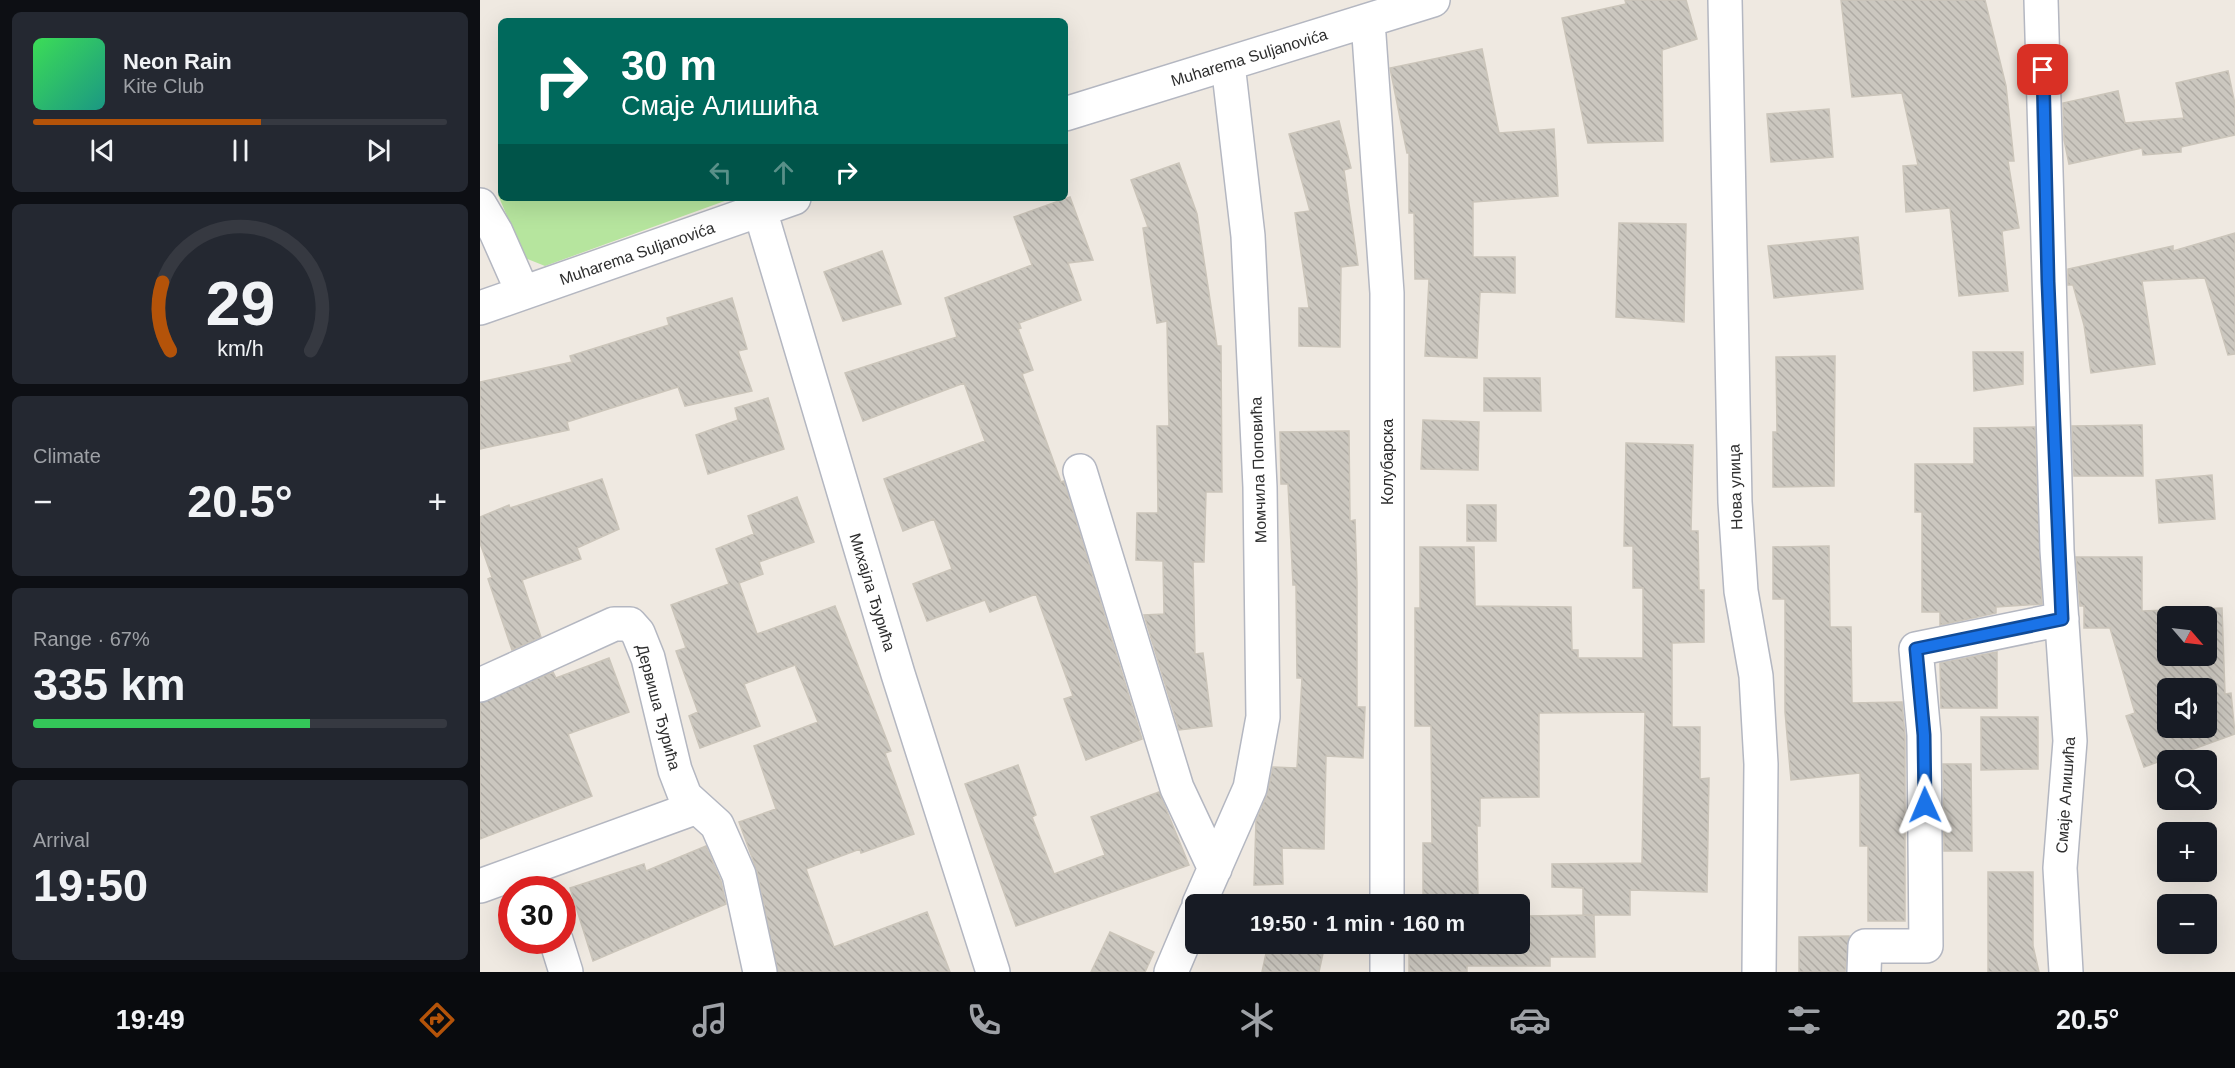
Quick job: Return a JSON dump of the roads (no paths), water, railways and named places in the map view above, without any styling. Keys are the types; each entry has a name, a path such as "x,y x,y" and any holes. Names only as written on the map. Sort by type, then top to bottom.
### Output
{"street":[{"name":"Muharema Suljanovića","path":"1068,113 1433,0"},
{"name":"Нова улица","path":"1725,0 1735,502 1741,591 1756,676 1761,764 1759,972"},
{"name":"Смаје Алишића","path":"2041,0 2048,282 2062,619 2070,741 2060,868 2066,972"},
{"name":"Колубарска","path":"1368,21 1387,292 1388,894"},
{"name":"Момчила Поповића","path":"1203,894 1250,788 1263,717 1260,487 1248,236 1228,64"},
{"name":"Muharema Suljanovića","path":"480,308 786,201"},
{"path":"480,205 523,293"},
{"name":"Михајла Ђурића","path":"760,210 898,674 993,972"},
{"path":"1080,471 1177,788 1215,868"},
{"path":"1864,972 1865,946 1926,946 1924,735 1916,649 2062,619"},
{"name":"Дервиша Ђурића","path":"480,685 614,624 630,624 638,633 648,658 675,770 686,796 717,825 739,875 760,972"},
{"path":"541,876 696,807"},
{"path":"480,886 498,883"},
{"path":"1171,972 1185,940"},
{"path":"560,954 566,972"},
{"path":"1387,972 1388,954"}]}
